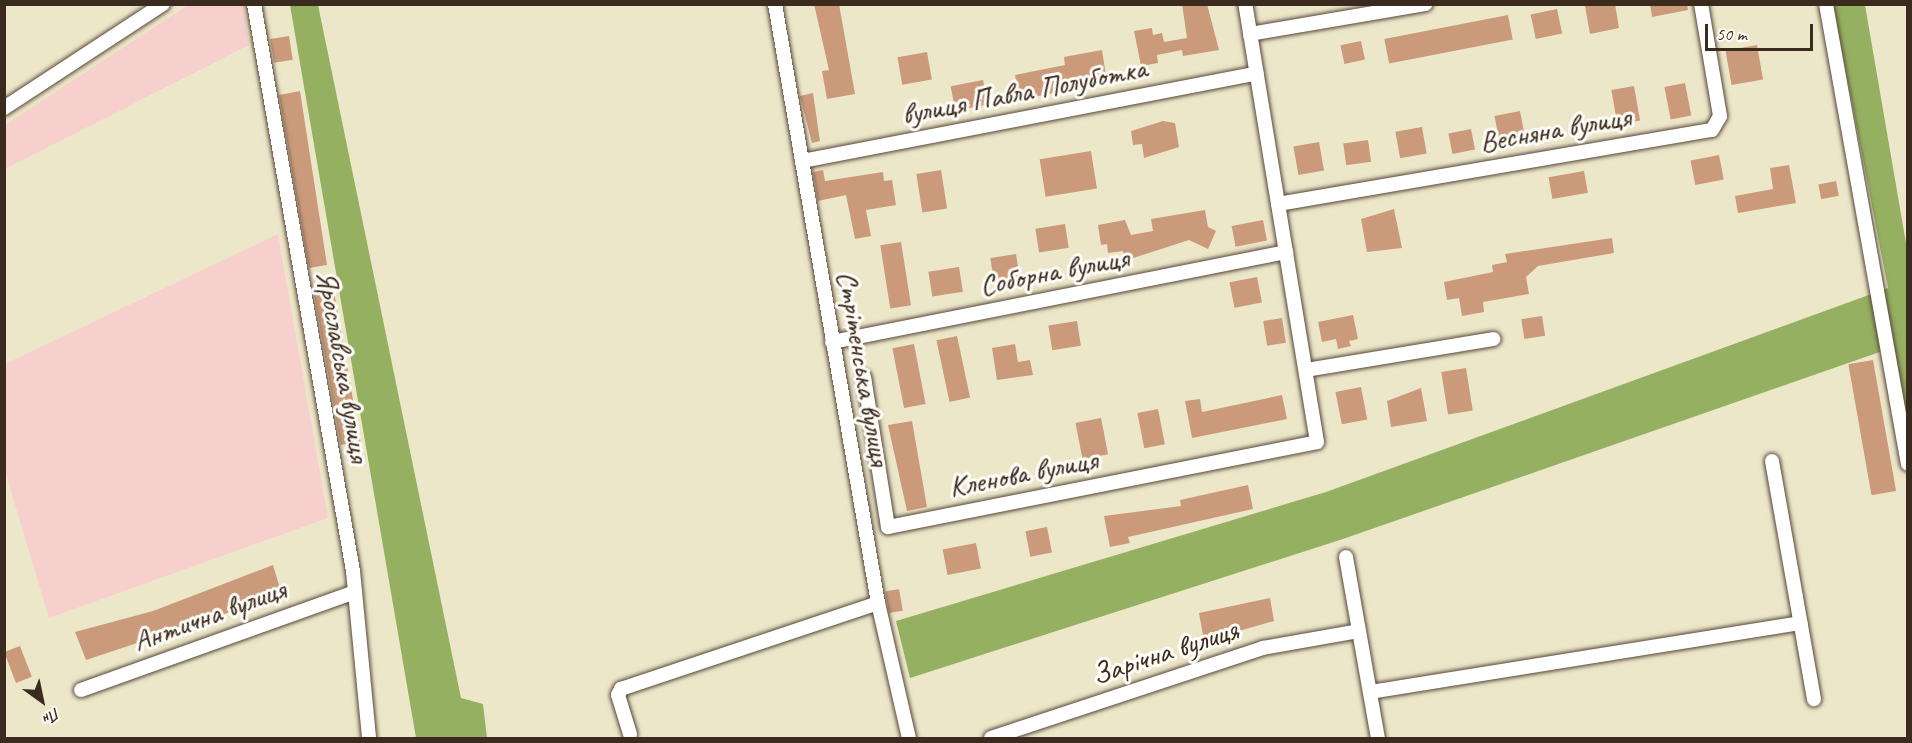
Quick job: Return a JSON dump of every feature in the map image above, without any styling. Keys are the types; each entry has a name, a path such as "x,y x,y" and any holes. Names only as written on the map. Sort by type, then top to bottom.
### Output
{"street":[{"path":"4,108 163,4"},
{"name":"Ярославська вулиця","path":"254,4 356,592 369,738"},
{"name":"Стрітенська вулиця","path":"775,4 878,603 909,738"},
{"path":"1245,4 1306,370 1493,339"},
{"path":"1250,34 1425,4"},
{"name":"Весняна вулиця","path":"1278,204 1712,130 1720,116 1701,4"},
{"path":"1826,4 1908,464"},
{"name":"вулиця Павла Полуботка","path":"802,161 1257,73"},
{"name":"Соборна вулиця","path":"832,342 1286,252"},
{"name":"Кленова вулиця","path":"864,377 888,527 1317,442 1306,370"},
{"path":"1772,461 1814,699"},
{"path":"1346,557 1378,738"},
{"name":"Антична вулиця","path":"81,690 356,592"},
{"path":"630,734 618,695 621,689 878,603"},
{"path":"1370,692 1800,623"},
{"name":"Зарічна вулиця","path":"991,738 1263,648 1359,631"}],"shaded area":[{"path":"188,5 244,5 249,45 5,169 5,125"},
{"path":"278,234 328,518 49,618 5,471 5,364"}],"green space":[{"path":"290,5 318,5 461,698 483,704 487,738 416,738"},
{"path":"1833,5 1865,5 1907,249 1907,421 1894,347 1343,539 910,678 896,621 1326,492 1888,288"}],"building":[{"path":"814,4 839,4 855,94 827,99 822,71 829,70"},
{"path":"1182,4 1207,4 1219,50 1183,56 1182,50 1157,55 1158,63 1141,66 1134,31 1152,28 1153,35 1162,33 1164,42 1187,38"},
{"path":"1615,4 1619,28 1590,34 1585,6"},
{"path":"1650,4 1687,4 1688,10 1652,17"},
{"path":"1557,9 1562,33 1536,39 1531,15"},
{"path":"1508,15 1513,40 1389,64 1384,39"},
{"path":"289,36 293,60 274,63 270,39"},
{"path":"1361,41 1365,60 1344,64 1340,45"},
{"path":"1757,45 1763,79 1732,85 1725,51"},
{"path":"1102,50 1106,76 1053,85 1054,93 1020,100 1015,75 1065,65 1064,57"},
{"path":"927,52 932,80 902,85 897,57"},
{"path":"983,80 988,105 955,111 951,86"},
{"path":"1685,83 1691,115 1671,119 1664,87"},
{"path":"1634,86 1640,120 1617,124 1611,90"},
{"path":"300,91 327,265 309,268 279,95"},
{"path":"813,93 820,141 812,143 800,96"},
{"path":"1520,111 1525,136 1499,141 1494,116"},
{"path":"1163,121 1175,123 1179,147 1144,158 1142,144 1133,145 1131,131"},
{"path":"1422,127 1427,154 1400,158 1395,132"},
{"path":"1471,129 1475,150 1452,154 1448,133"},
{"path":"1368,140 1371,162 1346,165 1343,143"},
{"path":"1319,142 1324,171 1298,175 1293,147"},
{"path":"1091,151 1097,189 1046,197 1040,159"},
{"path":"1719,155 1724,180 1695,185 1691,161"},
{"path":"1789,165 1796,203 1738,213 1735,196 1773,189 1770,168"},
{"path":"823,170 825,181 883,172 884,181 892,180 896,205 866,210 871,236 855,239 846,195 818,201 813,172"},
{"path":"941,170 947,209 922,212 916,174"},
{"path":"1584,171 1588,193 1552,199 1549,177"},
{"path":"1836,181 1839,196 1821,199 1818,184"},
{"path":"1394,209 1402,248 1367,252 1361,219"},
{"path":"1205,210 1208,227 1216,231 1208,249 1189,240 1124,261 1123,251 1108,253 1107,244 1101,245 1098,225 1125,220 1131,235 1153,231 1151,219"},
{"path":"1263,220 1267,241 1236,247 1232,226"},
{"path":"1065,224 1069,248 1039,252 1035,229"},
{"path":"1612,238 1614,253 1538,266 1526,277 1529,294 1483,302 1484,312 1462,316 1459,298 1447,300 1444,282 1493,272 1492,265 1507,262 1505,254"},
{"path":"901,242 911,305 890,308 880,245"},
{"path":"1016,254 1020,279 994,283 990,258"},
{"path":"959,267 963,292 932,297 928,272"},
{"path":"1257,277 1262,303 1234,308 1230,282"},
{"path":"333,286 360,442 341,445 313,289"},
{"path":"1353,315 1358,339 1349,341 1351,346 1338,349 1336,339 1322,342 1318,322"},
{"path":"1542,316 1545,336 1524,339 1521,319"},
{"path":"1282,318 1286,343 1267,346 1263,321"},
{"path":"1077,321 1081,346 1052,350 1048,326"},
{"path":"957,336 970,398 950,402 936,340"},
{"path":"914,344 926,404 904,408 892,348"},
{"path":"1015,344 1018,362 1030,360 1033,375 997,380 992,348"},
{"path":"1873,360 1896,491 1871,495 1848,364"},
{"path":"1466,368 1473,410 1448,414 1441,372"},
{"path":"1361,387 1367,419 1342,424 1335,392"},
{"path":"1421,388 1427,421 1391,427 1387,401"},
{"path":"1282,395 1287,419 1192,438 1185,401 1200,399 1202,412"},
{"path":"1158,409 1165,444 1144,448 1137,413"},
{"path":"1101,418 1108,454 1083,459 1075,423"},
{"path":"912,421 927,507 907,511 888,425"},
{"path":"1248,485 1253,509 1128,537 1130,543 1110,547 1104,516 1181,506 1180,500"},
{"path":"1047,527 1052,553 1030,557 1025,531"},
{"path":"976,543 981,569 948,575 943,549"},
{"path":"273,565 282,595 86,660 75,632 153,611"},
{"path":"899,589 903,611 889,613 885,591"},
{"path":"1270,598 1274,621 1204,641 1199,613"},
{"path":"20,646 32,677 16,683 4,652"}]}
